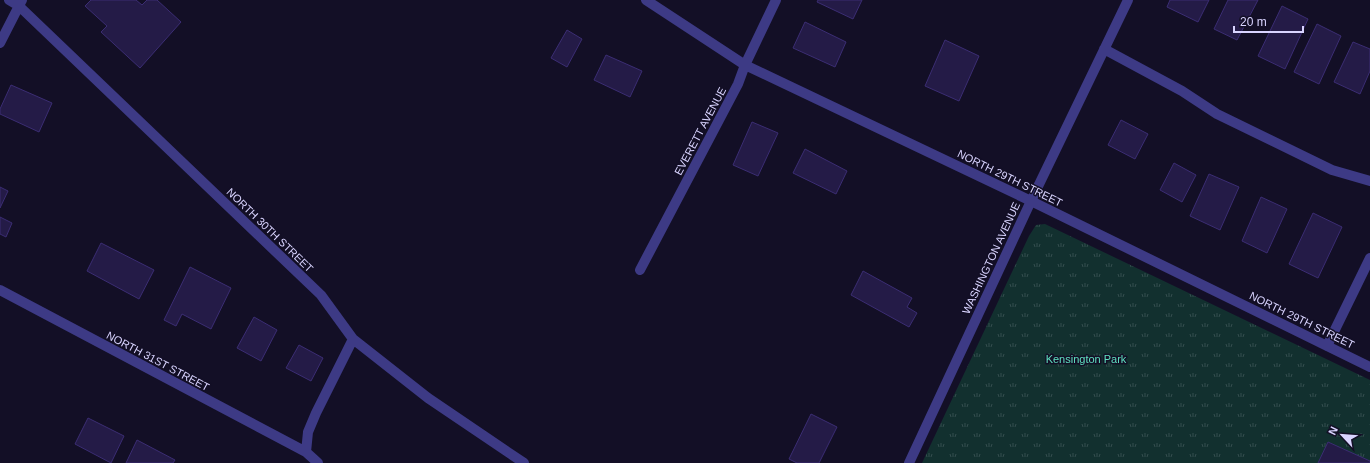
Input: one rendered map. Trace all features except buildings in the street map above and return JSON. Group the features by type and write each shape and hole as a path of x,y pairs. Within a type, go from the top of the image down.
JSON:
{"street":[{"name":"NORTH 30TH STREET","path":"9,0 20,3 321,295 353,339 428,398 524,463"},
{"name":"NORTH 29TH STREET","path":"646,0 745,65 1031,201 1370,367"},
{"name":"EVERETT AVENUE","path":"640,270 738,84 745,65 776,0"},
{"name":"WASHINGTON AVENUE","path":"909,463 1031,201 1128,0"},
{"path":"0,43 20,3"},
{"path":"1104,49 1182,91 1223,117 1332,170 1370,182"},
{"path":"1327,346 1370,258"},
{"name":"NORTH 31ST STREET","path":"0,290 306,452"},
{"path":"318,463 306,452 308,432 316,412 353,339"}],"green space":[{"name":"Kensington Park","path":"1045,224 1370,380 1370,463 922,463 1029,236 1036,225"}]}
